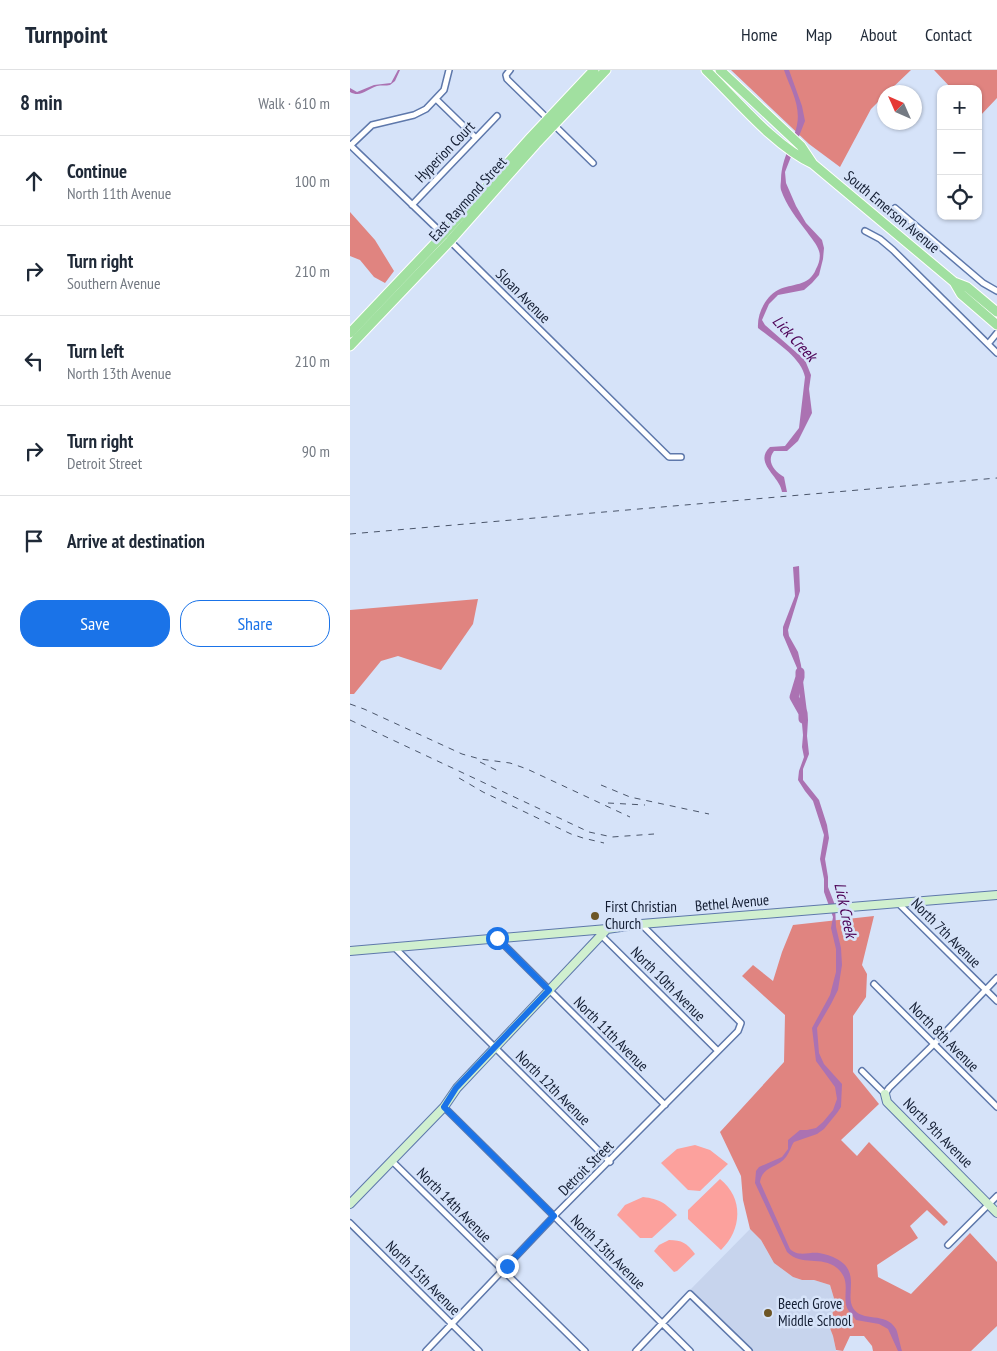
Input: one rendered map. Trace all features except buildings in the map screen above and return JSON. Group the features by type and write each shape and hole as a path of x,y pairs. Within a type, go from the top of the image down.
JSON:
{"main road":[{"name":"East Raymond Street","path":"350,346 551,122 594,70"},
{"name":"East Raymond Street","path":"551,122 606,70"},
{"name":"South Emerson Avenue","path":"706,70 782,144 797,157 813,164 954,282 962,294 997,324"},
{"name":"South Emerson Avenue","path":"720,70 801,146 813,164"},
{"name":"East Raymond Street","path":"350,333 447,238"},
{"name":"South Emerson Avenue","path":"954,282 967,287 997,312"}],"street":[{"path":"350,145 372,125 416,114 427,108 446,85 449,70"},
{"path":"510,70 506,76 507,79 593,163"},
{"path":"436,99 476,138"},
{"name":"Hyperion Court","path":"412,205 497,116"},
{"name":"Sloan Avenue","path":"350,145 669,457 681,457"},
{"name":"South Emerson Avenue","path":"895,208 983,283 997,291"},
{"path":"865,231 890,247 997,353"},
{"path":"988,344 997,333"},
{"name":"Bethel Avenue","path":"350,951 607,929 641,924 997,895"},
{"name":"North 7th Avenue","path":"899,904 997,1001"},
{"name":"Detroit Street","path":"426,1351 554,1216 610,1162 738,1031 741,1023 641,924"},
{"path":"350,1204 444,1107 456,1088 607,929"},
{"name":"North 10th Avenue","path":"601,935 718,1051"},
{"name":"North 11th Avenue","path":"497,938 665,1105"},
{"name":"North 12th Avenue","path":"394,947 610,1162"},
{"path":"885,1094 997,978"},
{"name":"North 8th Avenue","path":"874,984 997,1107"},
{"name":"North 9th Avenue","path":"862,1071 885,1094 887,1102 997,1213"},
{"name":"North 13th Avenue","path":"444,1107 690,1351"},
{"name":"North 14th Avenue","path":"392,1160 585,1351"},
{"path":"948,1245 997,1196"},
{"name":"North 15th Avenue","path":"350,1223 479,1351"},
{"path":"636,1351 690,1294 749,1351"}],"shaded area":[{"path":"398,70 400,70 395,81 390,85 377,86 361,94 350,92 350,88 357,92 374,85 391,83"},
{"path":"731,70 911,70 895,85 877,85 877,103 871,109 840,167 809,144"},
{"name":"Lick Creek","path":"784,70 789,70 802,106 805,121 785,172 786,183 796,206 806,223 822,240 824,248 819,275 804,290 778,295 769,304 762,320 765,325 805,360 811,375 809,389 812,413 798,441 787,451 774,451 771,458 774,469 784,477 787,492 782,492 764,459 770,447 785,446 799,428 805,377 803,370 793,356 758,328 758,323 763,306 769,297 778,290 800,284 809,279 817,267 820,255 817,246 789,206 781,189 783,164 798,118 798,110"},
{"path":"934,70 997,70 997,98 982,114 982,85 948,85"},
{"path":"350,212 375,240 394,271 385,283 374,277 360,260 350,256"},
{"name":"Lick Creek","path":"799,566 800,591 788,630 789,636 798,652 801,665 808,720 809,754 803,769 803,780 819,800 827,825 829,838 825,859 828,887 835,905 836,927 841,948 842,965 838,990 817,1028 819,1053 824,1064 842,1084 841,1107 824,1129 817,1134 794,1142 783,1161 767,1170 761,1177 760,1182 790,1249 800,1254 819,1253 835,1258 844,1264 849,1270 850,1296 853,1308 862,1315 880,1318 892,1324 897,1331 902,1351 898,1351 888,1329 879,1324 856,1320 847,1308 844,1278 837,1268 825,1262 799,1259 787,1252 755,1183 756,1171 759,1167 782,1157 788,1149 788,1140 800,1130 816,1128 823,1122 833,1110 837,1099 835,1087 816,1061 812,1028 830,995 836,972 836,949 831,928 833,917 824,892 824,879 820,859 824,835 813,801 798,780 804,757 797,668 783,635 783,627 795,596 793,567"},
{"path":"478,599 473,624 441,670 398,656 381,661 354,694 350,694 350,610"},
{"path":"874,916 862,965 867,974 866,997 853,1016 853,1072 879,1104 841,1140 857,1156 869,1142 948,1222 944,1226 927,1210 910,1226 918,1238 877,1265 878,1277 911,1294 970,1233 997,1262 997,1326 971,1351 873,1351 872,1346 864,1336 850,1336 843,1351 836,1350 828,1323 836,1305 830,1285 814,1280 802,1280 793,1277 774,1263 761,1240 750,1229 743,1200 741,1176 720,1132 784,1062 785,1015 742,976 753,965 773,981 793,925"},
{"path":"695,1145 710,1150 728,1164 700,1191 688,1190 661,1163 677,1149"},
{"path":"720,1179 733,1195 737,1214 733,1233 721,1250 688,1219 688,1210"},
{"path":"643,1197 662,1202 677,1215 652,1238 640,1238 617,1215 625,1205"},
{"path":"750,1229 761,1240 774,1263 793,1277 802,1280 814,1280 830,1285 836,1305 828,1323 836,1351 753,1351 689,1291"},
{"path":"669,1240 684,1243 695,1254 674,1272 654,1251 659,1245"}],"waterway":[{"name":"Lick Creek","path":"800,672 794,697 803,713 803,719"}],"railway":[{"path":"350,534 997,478"},
{"path":"350,704 462,754 480,759 510,763 527,769 630,817"},
{"path":"350,720 589,832 612,837 654,834"},
{"path":"480,762 498,771"},
{"path":"459,778 483,792 571,834 604,843"},
{"path":"601,785 630,797 709,814"},
{"path":"608,803 645,805"}],"place":[{"name":"First Christian Church","path":"595,916"},
{"name":"Beech Grove Middle School","path":"768,1313"}],"route":[{"path":"497,938 549,990 456,1088 444,1107 554,1216 507,1266"}]}
